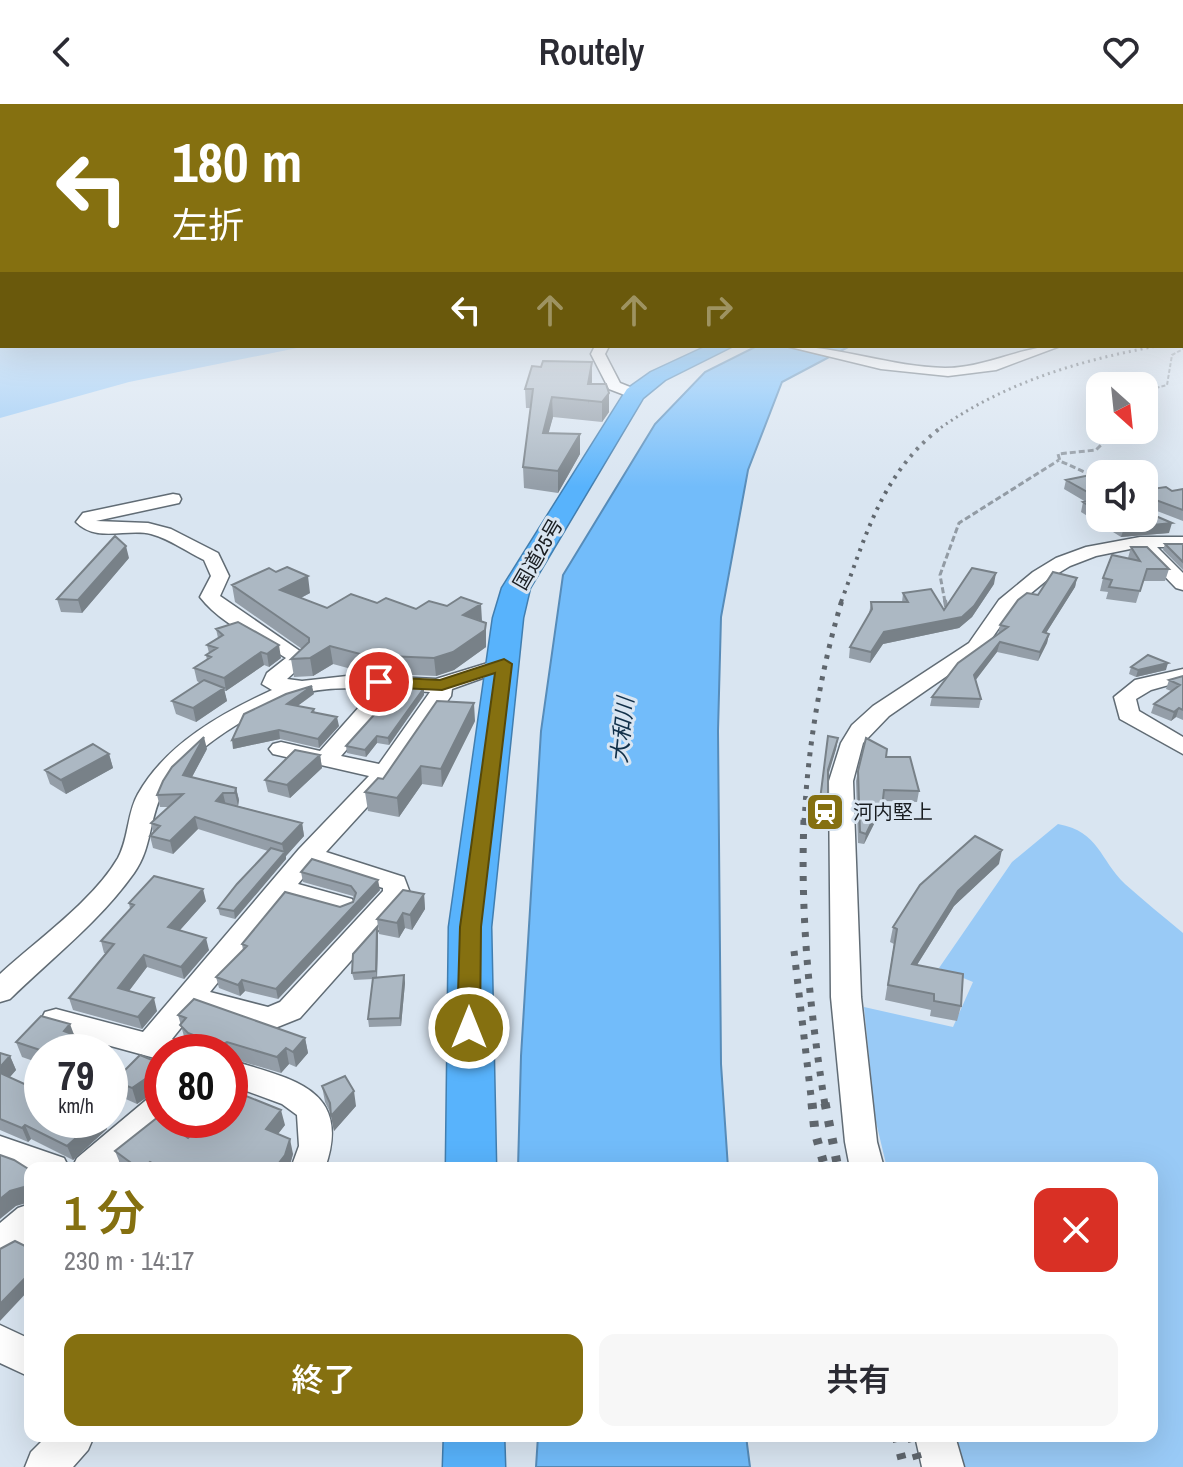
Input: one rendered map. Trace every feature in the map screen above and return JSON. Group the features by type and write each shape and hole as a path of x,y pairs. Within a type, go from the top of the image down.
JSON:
{"highway":[{"name":"国道25号","path":"471,1162 470,927 508,618 516,588 635,394 658,376 694,360"},
{"path":"474,1442 474,1467"}],"street":[{"path":"601,360 614,386 635,394"},
{"path":"859,360 900,368 951,372 984,369 1012,360"},
{"path":"173,499 89,517 85,522 104,530 147,528 173,536 187,547 212,557 220,576 210,597 300,658 275,678 273,684 308,688"},
{"path":"1140,542 1183,584"},
{"path":"866,1162 846,997 841,781 852,743 860,730 881,711 976,647 1006,604 1063,562 1092,551 1140,542 1183,542"},
{"path":"0,991 78,919 127,865 142,831 149,795 188,750 223,727 286,692 328,684 442,685 504,664"},
{"path":"1183,675 1143,685 1125,697 1128,714 1183,747"},
{"path":"325,760 393,683"},
{"path":"170,1034 190,997 308,855 385,773 440,696 442,685"},
{"path":"281,749 385,773"},
{"path":"190,997 270,1019 290,1010 397,893 395,883 308,855"},
{"path":"280,888 342,905"},
{"path":"56,1020 144,1042"},
{"path":"248,1079 293,1095 312,1109 316,1146 310,1162"},
{"path":"96,1162 144,1121"},
{"path":"0,1150 35,1162"},
{"path":"0,1244 24,1224"},
{"path":"0,1343 24,1356"},
{"path":"46,1467 69,1442"},
{"path":"937,1442 943,1467"}],"path":[{"path":"1158,387 1167,385 1171,360"},
{"path":"1059,460 1058,454 1096,450 1102,444"},
{"path":"1059,460 1086,473"},
{"path":"976,647 945,611 940,575 959,523 1059,460"}],"shaded area":[{"path":"0,360 240,360 129,382 0,418"},
{"path":"1058,824 1072,828 1091,840 1116,875 1183,933 1183,1467 962,1467 955,1442 1158,1442 1158,1162 886,1162 875,1118 864,1007 953,1027 973,982 939,968 1012,862"}],"water":[{"name":"大和川","path":"730,360 824,360 782,382 748,470 721,617 718,731 721,1064 728,1162 518,1162 521,1056 541,731 563,575 655,424 705,372"},
{"path":"538,1442 747,1442 750,1467 536,1467"}],"building":[{"path":"543,361 592,362 588,384 606,384 609,393 602,402 552,397 543,433 580,434 558,471 523,467 533,389 525,389 532,366 541,367"},
{"path":"1086,476 1086,491 1066,480"},
{"path":"1158,488 1183,489 1183,510 1158,501"},
{"path":"1158,517 1172,523 1158,524"},
{"path":"115,536 126,546 78,600 57,599"},
{"path":"1165,544 1183,544 1183,562"},
{"path":"1131,547 1147,547 1169,569 1147,569 1140,591 1109,587 1112,580 1103,578 1112,555 1140,561"},
{"path":"287,567 308,576 280,590 327,608 351,594 377,603 386,598 416,609 429,601 447,606 461,597 481,604 463,615 486,623 485,630 453,652 434,658 364,655 330,646 310,658 291,659 309,642 309,638 232,585 269,568 276,572"},
{"path":"972,568 996,573 974,606 962,617 884,632 871,652 850,647 872,609 871,602 908,602 903,593 931,589 944,610"},
{"path":"1053,572 1077,578 1043,632 1049,634 1040,652 1000,642 974,675 981,699 932,697 958,663 1008,627 1000,625 1018,600 1027,593 1038,595"},
{"path":"238,622 279,645 267,654 261,652 224,678 194,668 211,657 206,655 217,648 207,645 223,635 216,629"},
{"path":"1148,655 1168,663 1138,670 1131,667"},
{"path":"1183,676 1183,710 1179,708 1174,712 1154,704 1180,685 1169,680"},
{"path":"204,680 224,688 193,708 172,701"},
{"path":"312,686 287,704 337,717 318,739 279,730 232,740 244,714 286,694"},
{"path":"400,686 424,688 388,738 377,736 365,750 346,746"},
{"path":"437,701 474,703 441,769 421,766 397,798 365,792 378,778 383,779"},
{"path":"828,736 838,738 828,770 828,818 818,816"},
{"path":"204,737 183,775 236,788 235,793 223,793 216,801 302,823 282,844 195,817 170,841 150,836 160,826 151,823 183,794 157,795 163,781 172,767"},
{"path":"866,738 887,749 886,757 910,757 919,791 884,790 883,799 866,834 860,832 858,771"},
{"path":"93,744 109,754 61,780 45,770"},
{"path":"295,750 320,755 287,785 265,780"},
{"path":"975,836 1002,850 958,891 912,964 963,974 961,1006 934,1001 934,994 888,985 897,929 893,927 920,885"},
{"path":"271,848 285,852 234,911 218,908 237,884"},
{"path":"312,859 378,880 276,989 242,980 238,985 216,977 247,946 242,944 285,892 340,907 353,902 356,893 351,886 301,872"},
{"path":"154,876 203,889 168,927 206,938 181,967 144,955 118,988 154,998 138,1017 69,998 114,944 101,941 134,905 129,903"},
{"path":"403,890 424,894 410,915 403,913 397,923 377,919"},
{"path":"377,927 376,971 352,973 353,954"},
{"path":"404,975 400,1018 368,1019 373,978"},
{"path":"194,999 305,1038 293,1052 286,1048 277,1057 248,1048 248,1034 188,1033 180,1025 186,1018 178,1015"},
{"path":"41,1016 70,1024 64,1031 72,1034 24,1034 24,1045 16,1042"},
{"path":"0,1053 10,1056 0,1067"},
{"path":"140,1055 144,1057 144,1080 132,1088 128,1086 128,1067"},
{"path":"0,1073 24,1084 24,1126 22,1128 0,1119"},
{"path":"345,1076 354,1091 331,1116 330,1103 322,1086"},
{"path":"248,1097 281,1110 266,1129 290,1139 280,1162 130,1162 115,1151 144,1128 144,1138 248,1138"},
{"path":"51,1138 76,1138 67,1146"},
{"path":"0,1155 24,1166 24,1187 10,1191 0,1199"},
{"path":"15,1241 24,1246 24,1279 0,1304 0,1249"}],"railway":[{"path":"936,431 961,414 1014,387 1096,360"},
{"path":"841,602 868,530 889,487 919,447 939,429"},
{"path":"804,822 816,710 842,600"},
{"path":"804,820 803,892 807,963 825,1105"},
{"path":"794,951 812,1105"},
{"path":"812,1103 815,1132 823,1162"},
{"path":"825,1103 837,1162"},
{"path":"898,1442 904,1467"},
{"path":"913,1442 920,1467"}],"place":[{"name":"河内堅上","path":"825,812"}],"route":[{"path":"379,682 442,685 504,664 470,927 469,1028"}]}
